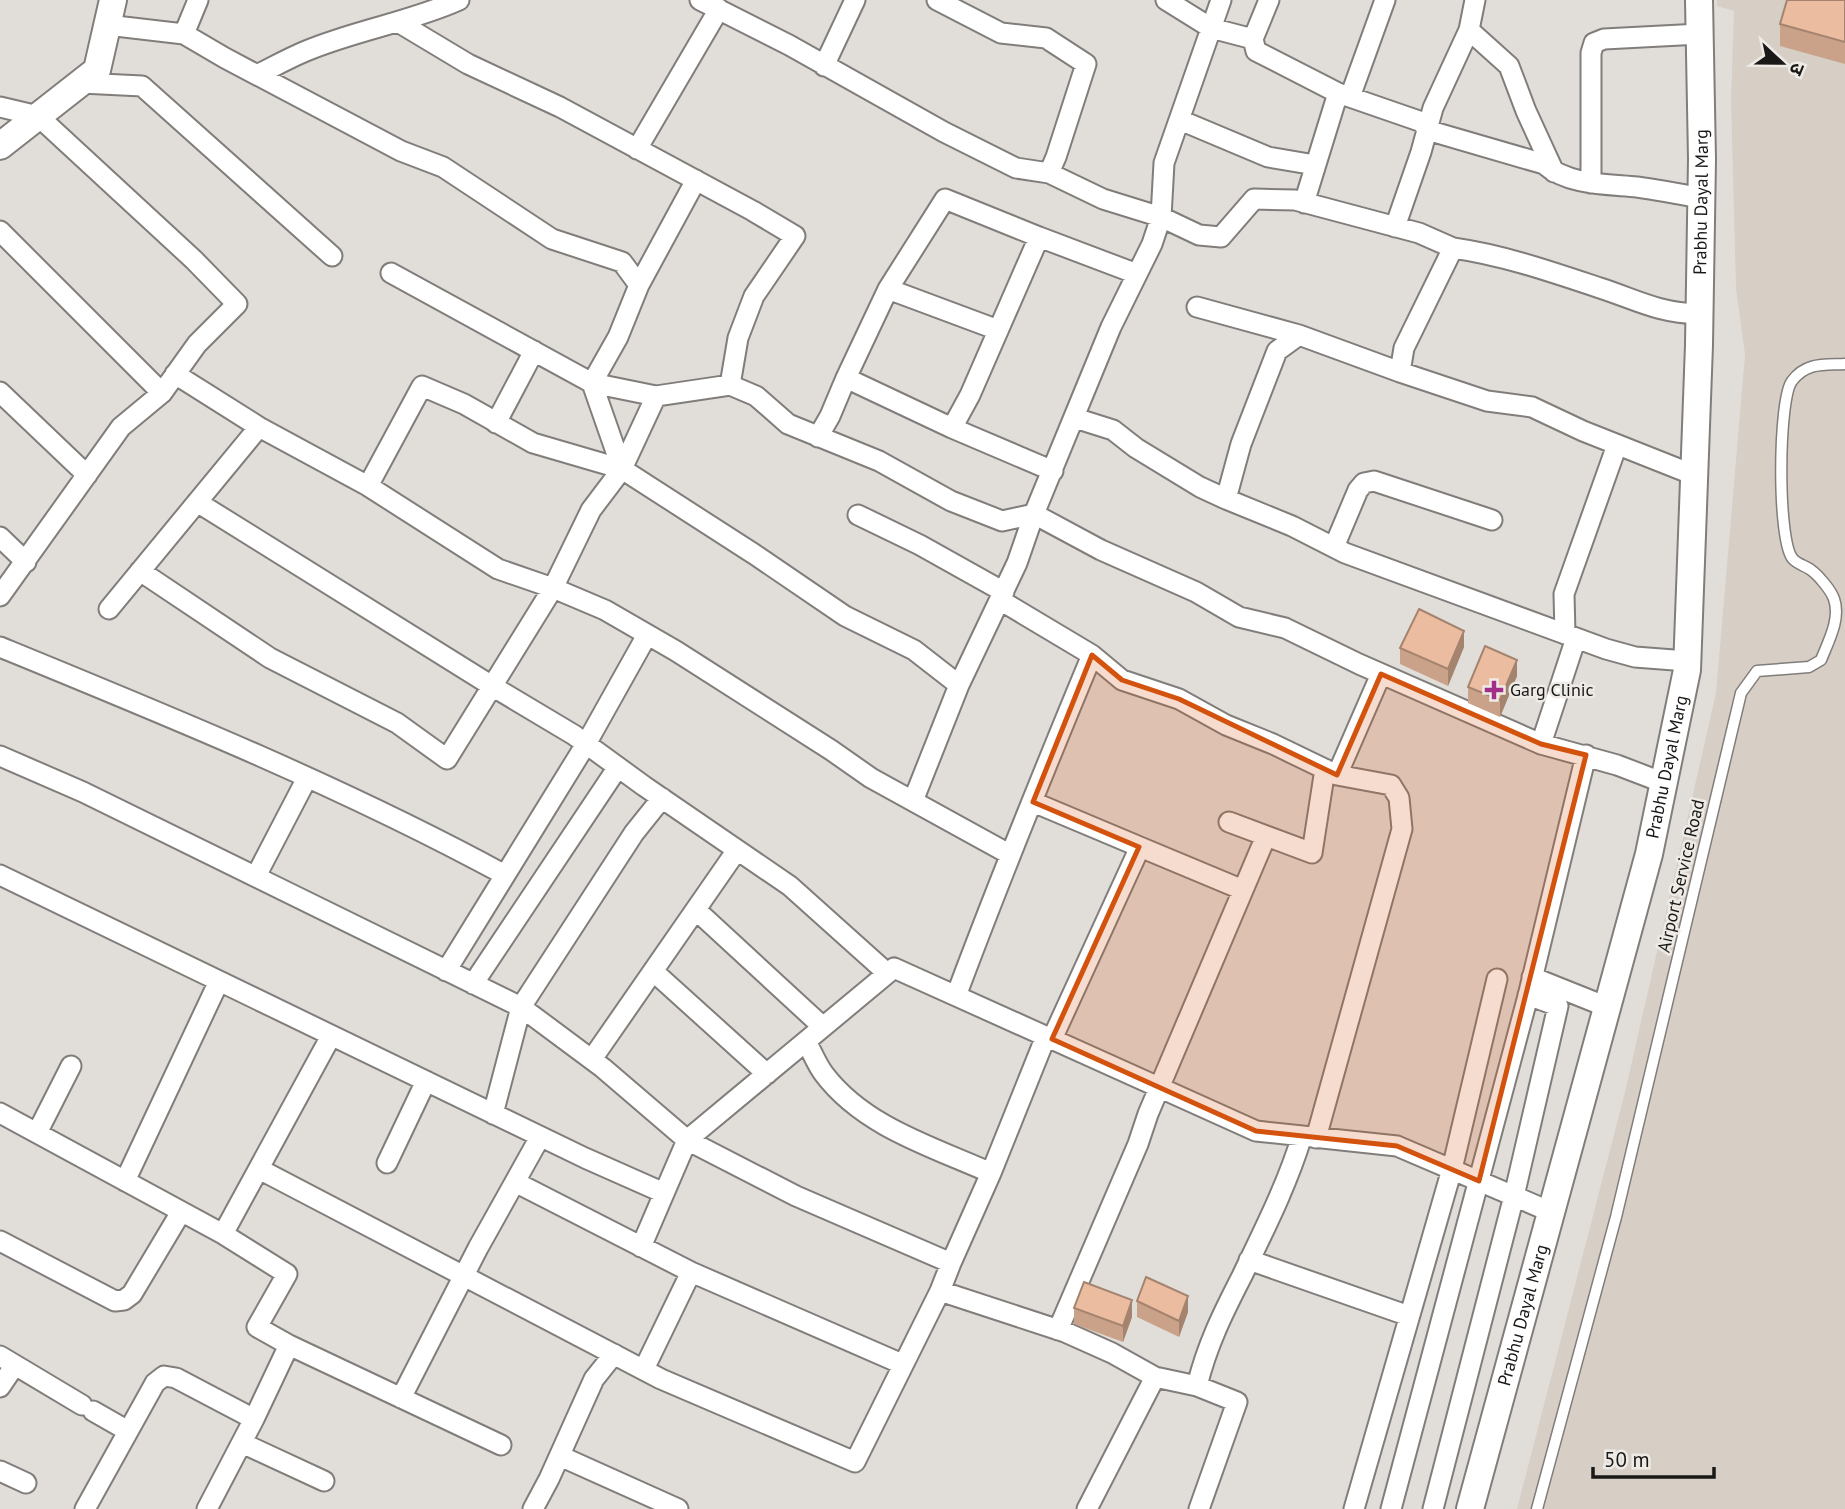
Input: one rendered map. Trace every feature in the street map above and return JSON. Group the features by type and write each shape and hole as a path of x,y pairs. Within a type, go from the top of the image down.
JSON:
{"street":[{"path":"184,34 198,0"},
{"path":"257,75 305,51 426,14 459,0"},
{"path":"700,0 1016,168 1049,173 1103,199 1161,217 1199,235 1221,237 1254,199 1295,200 1419,233 1452,248 1485,253 1603,289 1654,309 1677,314 1699,314"},
{"path":"824,66 855,0"},
{"path":"937,0 1001,33 1046,38 1086,64 1049,173"},
{"path":"1166,0 1212,28 1252,39"},
{"path":"913,800 959,685 1017,563 1034,514 1111,327 1161,217 1164,163 1221,0"},
{"path":"1269,0 1252,39 1256,51 1344,95 1422,122 1427,130 1544,164 1554,173 1591,183 1701,198"},
{"path":"1304,203 1315,165 1385,0"},
{"path":"1395,227 1433,108 1469,30 1475,0"},
{"name":"Prabhu Dayal Marg","path":"1469,1509 1649,854 1687,661 1699,314 1699,0"},
{"path":"637,149 719,9"},
{"path":"0,146 97,71 110,12 184,34 401,151 443,167 552,239 622,262 639,285"},
{"path":"398,22 468,64 560,107 795,236 754,296 738,338 730,385"},
{"path":"1469,30 1509,66 1525,111 1554,173"},
{"path":"1591,183 1591,53 1594,43 1604,39 1700,34"},
{"path":"80,83 142,86 332,256"},
{"path":"0,107 38,116 194,260 237,304 197,344 162,393 121,427 0,596"},
{"path":"1180,120 1268,157 1315,165"},
{"path":"622,469 592,383 618,337 639,285 696,180"},
{"path":"818,437 888,289 945,199 1137,274"},
{"path":"0,231 162,393"},
{"path":"952,428 970,395 1039,237"},
{"path":"1400,372 1404,348 1452,248"},
{"path":"391,274 592,383 656,396 730,385 756,396 788,424 879,461 951,501 1002,521 1034,514 1101,550 1196,592 1239,617 1285,628 1381,674 1541,744 1586,755 1664,783"},
{"path":"888,289 998,330"},
{"path":"1197,307 1299,335 1488,401 1532,407 1694,475"},
{"path":"1226,499 1241,444 1277,351 1299,335"},
{"path":"496,423 534,351"},
{"path":"175,374 259,427 368,486 498,569 605,610 831,750 871,778 1009,855"},
{"path":"846,378 952,428 1053,471"},
{"path":"368,486 422,386 464,404 533,443 622,469 845,616 914,650 959,685"},
{"path":"0,392 87,475"},
{"path":"140,571 270,658 397,723 447,759 553,588 591,510 622,469 656,396"},
{"path":"1075,418 1113,430 1200,487 1334,547 1571,636 1635,657 1687,661"},
{"path":"109,609 259,427"},
{"path":"1541,744 1571,636 1564,594 1617,444"},
{"path":"1334,547 1357,490 1364,483 1374,481 1492,520"},
{"path":"197,502 586,744 790,886 887,973"},
{"path":"858,515 920,545 1002,596 1092,655 1122,680 1179,699 1226,725 1331,772 1391,785 1399,798 1402,829 1309,1137 1217,1324 1196,1386"},
{"path":"0,537 26,562"},
{"path":"446,971 586,744 647,635"},
{"path":"0,647 198,729 427,832 505,874"},
{"path":"956,996 1009,855 1092,655"},
{"path":"1229,822 1312,853 1331,772 1381,674"},
{"path":"1391,1509 1530,986 1586,755"},
{"path":"0,756 83,792 521,1007 592,1059 687,1140 796,1196 951,1263"},
{"path":"473,984 618,767"},
{"path":"256,876 307,778"},
{"path":"493,1114 521,1007 634,833 662,798"},
{"path":"1033,802 1243,890"},
{"path":"1058,1330 1266,836"},
{"path":"259,1169 661,1379 855,1462 940,1291 1049,1038 1140,847"},
{"path":"592,1059 737,850"},
{"path":"0,875 540,1137 664,1193"},
{"path":"696,910 823,1027"},
{"path":"641,1247 687,1140 894,968 1256,1131 1397,1146 1551,1212"},
{"path":"653,971 767,1074"},
{"path":"1354,1509 1452,1169 1497,979"},
{"path":"125,1181 219,981"},
{"path":"1530,986 1607,1007"},
{"path":"1433,1509 1514,1196 1558,1006 1530,986"},
{"path":"223,1234 331,1035"},
{"path":"806,1041 824,1074 853,1104 928,1147 991,1173"},
{"path":"37,1133 71,1066"},
{"path":"387,1163 426,1081"},
{"path":"0,1113 223,1234 286,1274 257,1327 289,1345 501,1445"},
{"path":"401,1398 540,1137"},
{"path":"515,1182 691,1272 902,1364"},
{"path":"0,1241 115,1301 124,1300 132,1294 181,1212"},
{"path":"1249,1260 1409,1316"},
{"path":"644,1369 691,1272"},
{"path":"940,1291 1058,1330 1112,1353 1155,1377 1196,1386 1237,1402 1199,1509"},
{"path":"207,1509 289,1345"},
{"path":"533,1509 594,1379 614,1354"},
{"path":"0,1387 7,1360 128,1431"},
{"path":"85,1509 155,1383 164,1376 176,1378 254,1419"},
{"path":"1087,1509 1155,1377"},
{"path":"242,1443 324,1481"},
{"path":"560,1456 678,1509"},
{"path":"0,1471 26,1483"}],"lane":[{"name":"Airport Service Road","path":"1537,1509 1616,1217 1741,693 1757,671 1810,667 1821,660 1835,622 1834,598 1813,571 1793,559 1785,543 1782,505 1783,407 1791,382 1810,365 1845,364"}],"highlighted area":[{"path":"1092,655 1122,680 1179,699 1337,775 1381,674 1541,744 1586,755 1479,1181 1397,1146 1256,1131 1052,1039 1139,847 1033,802"}],"shaded area":[{"path":"1717,0 1845,0 1845,1509 1517,1509 1625,1092 1716,693 1745,355 1736,289 1731,101 1734,11 1717,6"}],"building":[{"path":"1787,0 1845,0 1845,42 1780,24"},
{"path":"1419,609 1464,631 1448,669 1400,648"},
{"path":"1485,646 1517,660 1500,700 1468,687"},
{"path":"1146,1277 1188,1296 1179,1321 1137,1301"},
{"path":"1084,1282 1132,1300 1123,1326 1074,1308"}],"place":[{"name":"Garg Clinic","path":"1494,690"}]}
